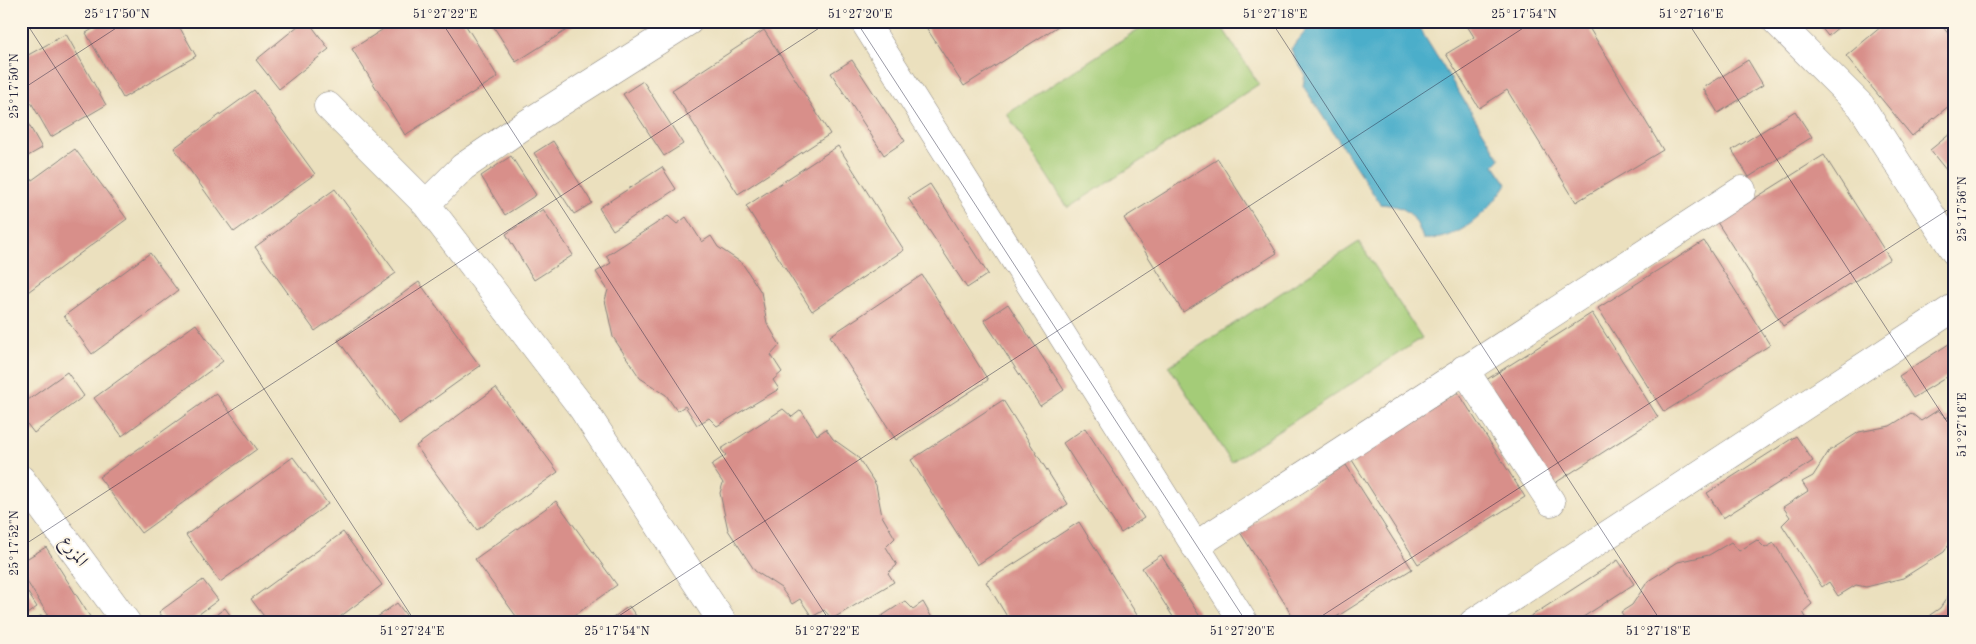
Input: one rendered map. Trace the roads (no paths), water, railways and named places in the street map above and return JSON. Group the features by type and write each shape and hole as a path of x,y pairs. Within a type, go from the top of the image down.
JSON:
{"street":[{"path":"426,204 463,167 523,126 689,21"},
{"path":"864,21 1244,623"},
{"path":"1776,21 1861,106 1955,252"},
{"path":"328,106 426,204 583,409 723,623"},
{"path":"1195,546 1464,369 1742,190"},
{"path":"1473,623 1955,307"},
{"path":"1464,369 1551,502"},
{"name":"المزرع","path":"21,479 127,623"}],"water":[{"path":"1314,21 1415,21 1500,159 1494,165 1507,184 1482,214 1449,236 1423,239 1413,217 1403,209 1380,204 1303,86 1305,74 1291,49"}]}
